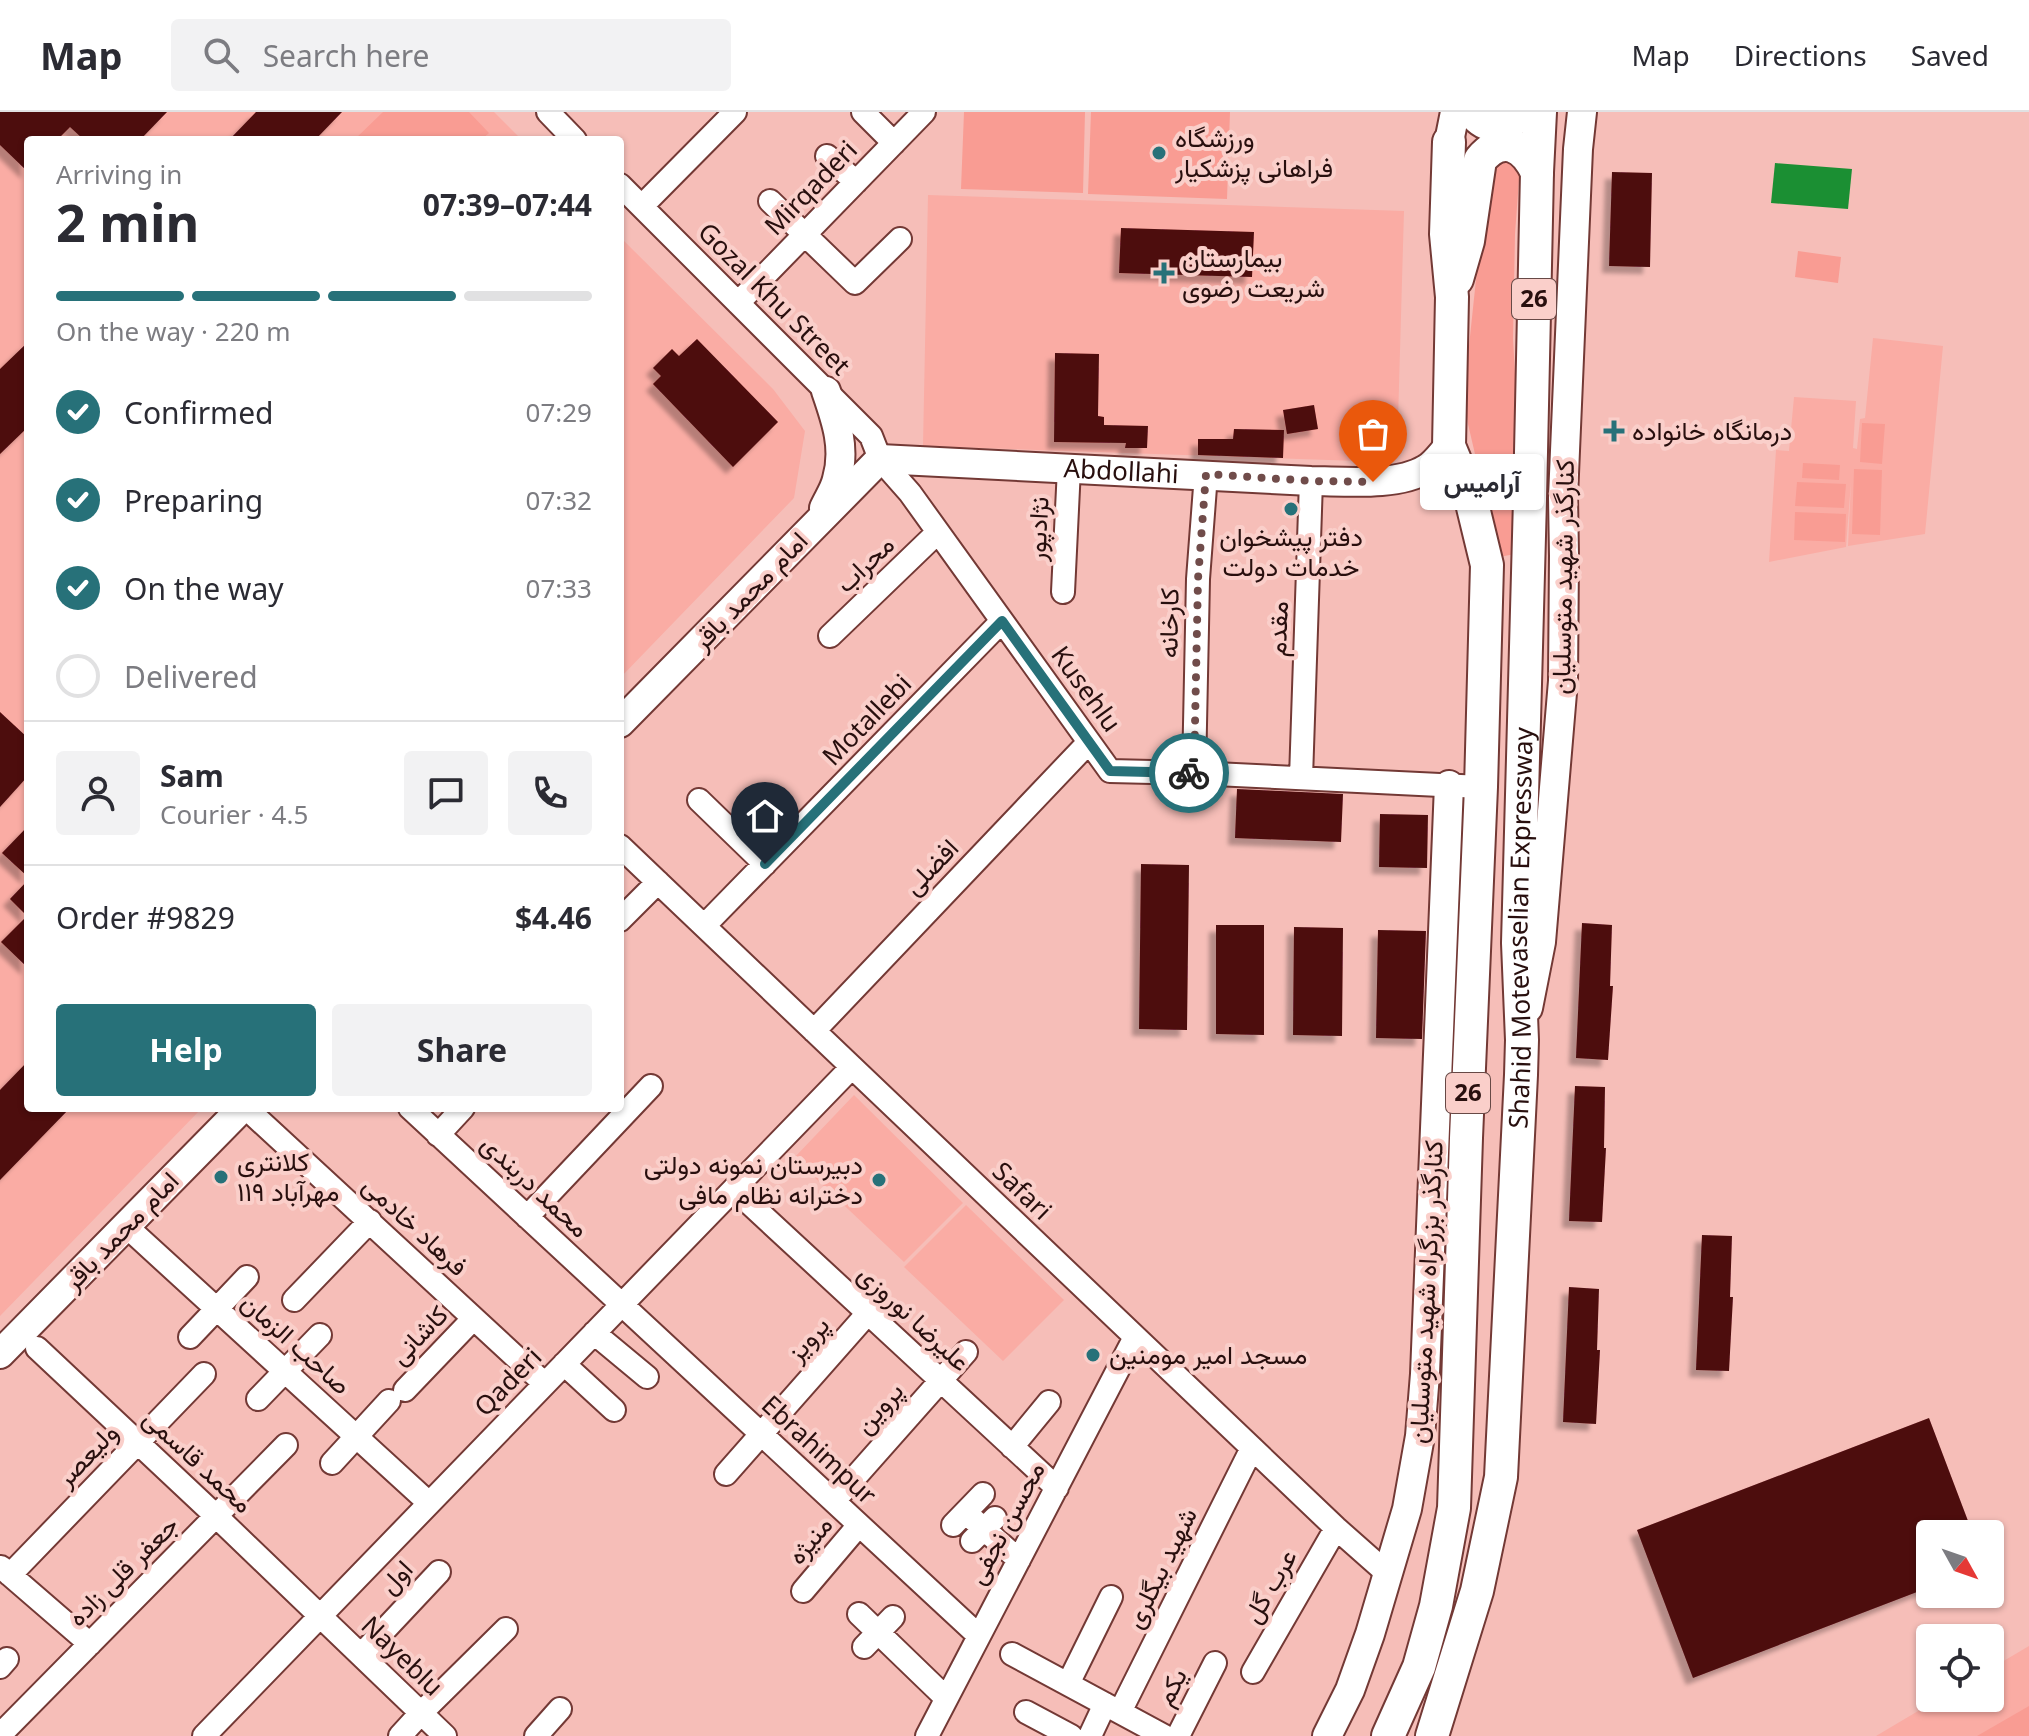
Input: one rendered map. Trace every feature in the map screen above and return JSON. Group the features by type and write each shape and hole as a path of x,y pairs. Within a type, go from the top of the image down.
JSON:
{"highway":[{"path":"1473,112 1478,119 1495,126 1514,121 1525,112"},
{"name":"Shahid Motevaselian Expressway","path":"1432,1736 1477,1591 1501,1477 1522,1040 1518,943 1540,112"},
{"name":"Shahid Motevaselian Expressway","path":"1388,1736 1419,1667 1436,1606 1454,1508 1487,565 1471,499 1449,446 1452,297 1446,234 1449,122"},
{"path":"1452,297 1468,241 1480,160 1499,145 1511,145 1530,159 1537,172"}],"main road":[{"name":"کنارگذر شهید متوسلیان","path":"1522,1040 1541,942 1563,681 1563,497 1577,164 1582,112"},
{"path":"817,522 837,480 841,453 839,431 826,391"},
{"name":"Abdollahi","path":"880,459 1373,482 1427,469 1449,446"},
{"name":"امام محمد باقر","path":"624,719 880,459"},
{"name":"کنارگذر بزرگراه شهید متوسلیان","path":"1327,1736 1350,1690 1370,1634 1407,1509 1420,1436 1449,785"},
{"name":"امام محمد باقر","path":"0,1354 240,1112"}],"street":[{"path":"548,112 571,136"},
{"path":"642,206 735,112"},
{"path":"863,112 894,143"},
{"name":"Mirqaderi","path":"738,303 924,112"},
{"path":"827,156 856,182"},
{"name":"Gozal Khu Street","path":"624,189 871,436 880,459"},
{"path":"770,201 855,283 900,239"},
{"name":"Kusehlu","path":"880,459 910,493 1110,771 1481,787"},
{"name":"نژادپور","path":"1063,592 1069,468"},
{"name":"کارخانه","path":"1194,773 1198,579 1206,474"},
{"name":"مقدم","path":"1301,778 1311,481"},
{"name":"محراب","path":"830,636 938,532"},
{"name":"Motallebi","path":"704,926 1002,621"},
{"name":"افضلی","path":"814,1031 1089,742"},
{"path":"699,800 765,864"},
{"name":"Safari","path":"624,850 1388,1574"},
{"path":"624,916 658,882"},
{"name":"Qaderi","path":"204,1736 852,1067"},
{"path":"527,1217 651,1086"},
{"name":"فرهاد خادمی","path":"248,1112 545,1384"},
{"name":"محمد دربندی","path":"414,1112 622,1305"},
{"path":"438,1135 459,1112"},
{"name":"علیرضا نوروزی","path":"734,1189 1057,1488"},
{"path":"294,1300 370,1221"},
{"name":"صاحب الزمان","path":"126,1226 429,1503"},
{"path":"190,1337 247,1277"},
{"name":"Ebrahimpur","path":"622,1305 979,1636"},
{"name":"پرویز","path":"726,1474 868,1313"},
{"name":"کاشانی","path":"357,1437 473,1319"},
{"path":"594,1333 647,1377"},
{"path":"258,1399 320,1335"},
{"name":"محسن نجفی","path":"927,1736 1135,1337"},
{"name":"محمد قاسمی","path":"37,1348 320,1616"},
{"name":"پروین","path":"834,1501 966,1352"},
{"path":"564,1364 614,1410"},
{"name":"ولیعصر","path":"5,1571 138,1443 204,1374"},
{"path":"1012,1447 1049,1402"},
{"path":"332,1463 357,1437"},
{"name":"جعفر قلی زاده","path":"0,1735 286,1445"},
{"name":"شهید بیگلری","path":"1090,1736 1113,1708 1252,1448"},
{"path":"983,1494 960,1519 984,1530 1019,1560"},
{"name":"منیژه","path":"803,1591 859,1525"},
{"name":"عرب گل","path":"1253,1672 1336,1528"},
{"path":"5,1571 90,1644"},
{"name":"اول","path":"361,1655 439,1572"},
{"path":"1068,1684 1111,1597"},
{"path":"859,1614 946,1698"},
{"name":"Nayeblu","path":"320,1616 445,1736"},
{"path":"400,1736 506,1629"},
{"path":"1012,1654 1164,1736"},
{"name":"یکم","path":"1178,1736 1215,1663"},
{"path":"536,1736 560,1709"},
{"path":"1026,1712 1071,1736"}],"shaded area":[{"path":"0,112 494,112 518,136 24,136 24,1112 198,1112 0,1316"},
{"path":"383,112 469,112 489,133 486,136 358,136"},
{"path":"964,112 1085,112 1083,193 961,189"},
{"name":"ورزشگاه فراهانی پزشکیار","path":"1091,112 1230,112 1227,199 1088,194"},
{"path":"1495,156 1520,166 1513,339 1518,426 1515,554 1499,557 1465,399 1481,232"},
{"path":"1775,163 1852,169 1848,209 1771,203"},
{"name":"بیمارستان شریعت رضوی","path":"928,195 1404,211 1398,421 1359,461 923,446"},
{"path":"624,241 773,389 805,431 794,498 624,674"},
{"path":"1798,251 1841,257 1838,283 1795,277"},
{"path":"1873,338 1943,346 1925,534 1848,546 1851,482 1846,547 1769,562 1776,450 1789,451 1794,397 1856,401 1853,448 1857,449 1860,419 1865,418"},
{"path":"1862,423 1885,424 1882,464 1860,462"},
{"path":"1803,463 1840,465 1839,480 1802,478"},
{"path":"1854,469 1882,470 1880,535 1852,534"},
{"path":"1797,482 1846,484 1844,508 1795,506"},
{"path":"1795,512 1846,514 1845,542 1794,540"},
{"name":"دبیرستان نمونه دولتی دخترانه نظام مافی","path":"854,1095 963,1203 904,1262 794,1158"},
{"path":"966,1205 1064,1300 1003,1361 904,1267"},
{"path":"2029,1646 2029,1736 1876,1736 1916,1712 2004,1712 2004,1661"},
{"path":"2029,1706 2029,1736 1977,1736"}],"building":[{"path":"0,112 167,112 144,136 80,136 70,127 61,136 24,136 24,168 0,145"},
{"path":"256,112 342,112 319,136 233,136"},
{"path":"1612,172 1652,173 1650,267 1609,266"},
{"path":"1121,228 1254,232 1252,277 1119,273"},
{"path":"697,339 778,422 733,467 653,384 661,376 653,368 672,349 679,356"},
{"path":"24,346 24,431 0,454 0,369"},
{"path":"1055,353 1099,354 1098,416 1104,417 1104,425 1148,426 1147,448 1125,448 1126,443 1054,442"},
{"path":"1314,405 1318,429 1287,434 1283,410"},
{"path":"1234,429 1284,430 1283,458 1198,455 1198,439 1233,439"},
{"path":"0,712 24,734 24,780 0,807"},
{"path":"1237,789 1343,794 1341,842 1235,838"},
{"path":"1380,814 1428,815 1427,868 1379,867"},
{"path":"24,830 24,873 2,853"},
{"path":"1141,864 1189,865 1187,1030 1139,1029"},
{"path":"24,884 24,913 10,899"},
{"path":"24,919 24,964 1,942"},
{"path":"1582,923 1612,925 1610,986 1613,986 1608,1060 1576,1058"},
{"path":"1216,925 1264,925 1264,1035 1216,1034"},
{"path":"1294,927 1343,928 1342,1036 1293,1035"},
{"path":"1378,930 1426,931 1422,1039 1376,1038"},
{"path":"24,1065 24,1112 66,1112 0,1180 0,1090"},
{"path":"1575,1086 1605,1087 1602,1222 1569,1221"},
{"path":"1702,1235 1732,1236 1729,1371 1696,1370"},
{"path":"1569,1287 1599,1289 1596,1424 1563,1422"},
{"path":"1929,1418 1968,1520 1916,1520 1916,1592 1693,1678 1637,1530"}],"way so far":[{"path":"1189,773 1194,773 1198,579 1206,474 1373,482"}],"place":[{"name":"ورزشگاه فراهانی پزشکیار","path":"1159,153"},
{"name":"بیمارستان شریعت رضوی","path":"1164,273"},
{"name":"درمانگاه خانواده","path":"1614,431"},
{"name":"آرامیس","path":"1373,482"},
{"name":"دفتر پیشخوان خدمات دولت","path":"1291,509"},
{"name":"کلانتری ۱۱۹ مهرآباد","path":"221,1177"},
{"name":"دبیرستان نمونه دولتی دخترانه نظام مافی","path":"879,1180"},
{"name":"مسجد امیر مومنین","path":"1093,1355"}],"route":[{"path":"765,864 1002,621 1110,771 1189,773"}]}
